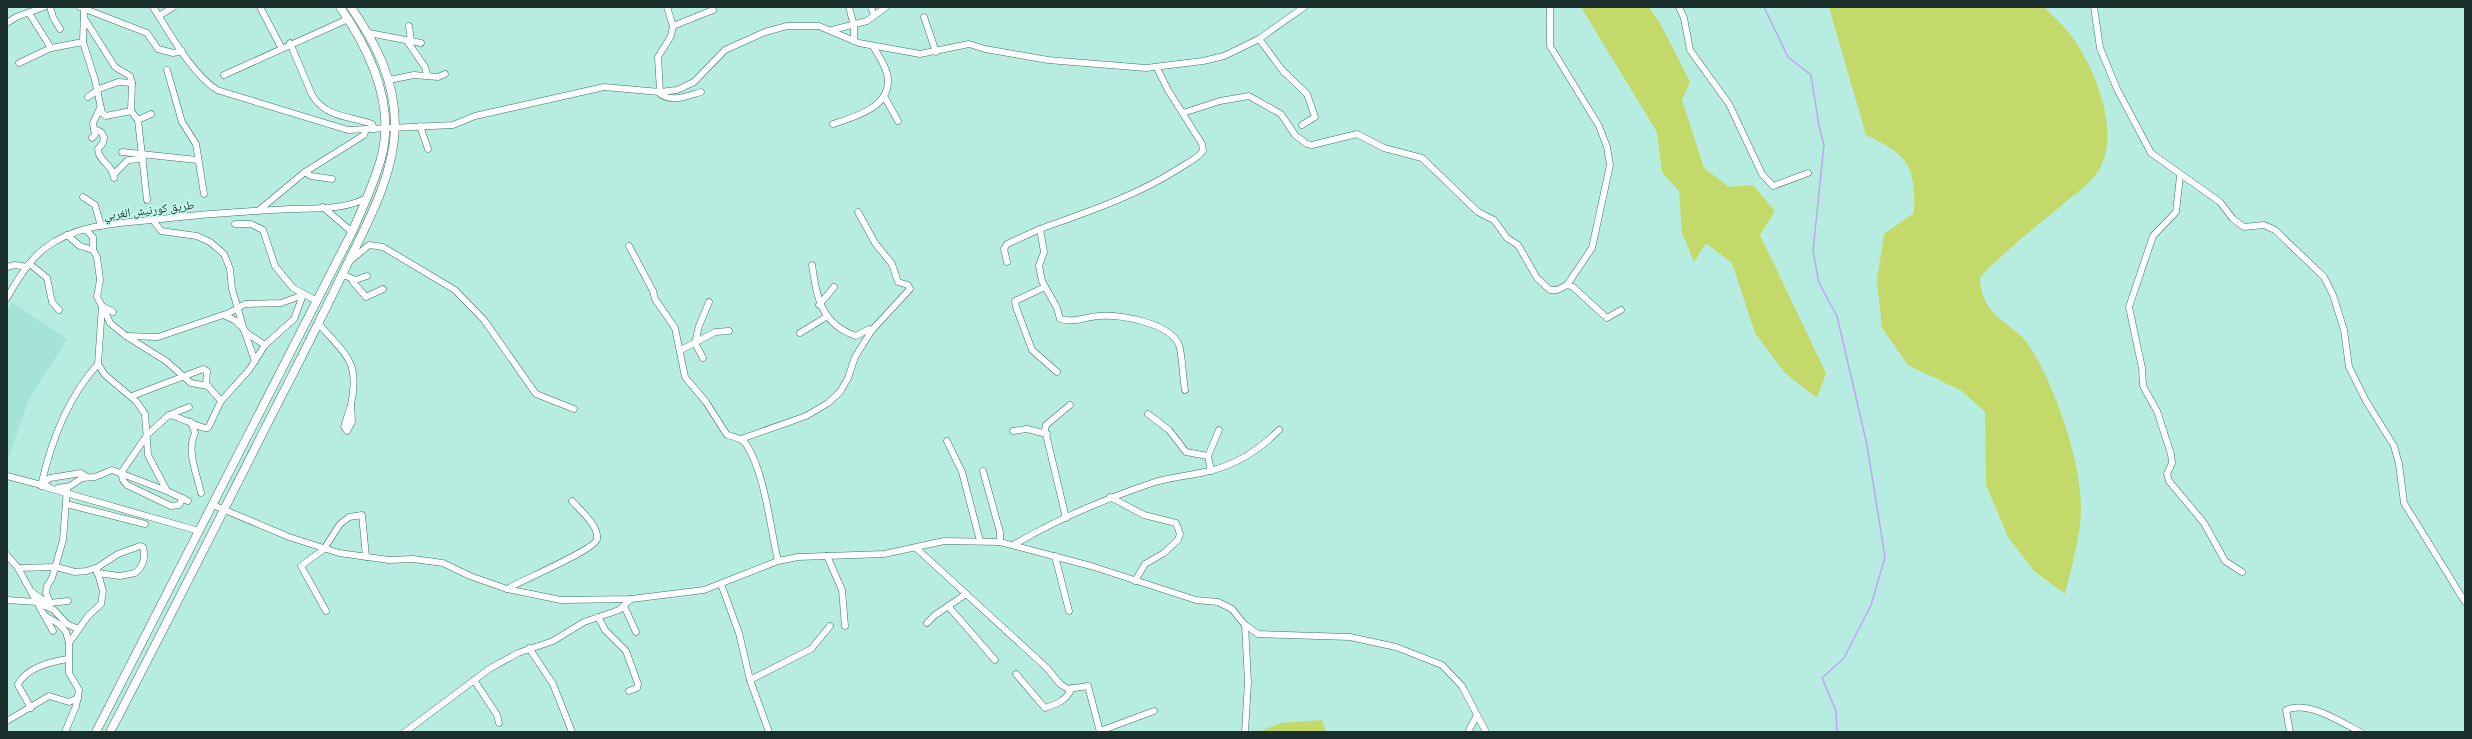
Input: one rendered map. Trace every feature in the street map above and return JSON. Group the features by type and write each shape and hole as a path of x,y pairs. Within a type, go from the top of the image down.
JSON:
{"main road":[{"path":"96,732 352,232 368,197 382,154 384,103 379,83 365,47 340,7"},
{"path":"110,732 319,324 368,222 390,167 395,127 387,71 369,33 352,7"}],"street":[{"path":"7,24 44,7"},
{"path":"50,7 53,17 60,28"},
{"path":"153,7 182,51 208,83 217,90 348,130 453,125 475,116 604,87 659,92 677,90 694,82 725,50 764,32 787,26 807,25 832,30 854,41 873,46 920,54 936,52 969,44 986,49 1048,60 1157,68 1224,56 1259,39 1304,7"},
{"path":"159,16 172,7"},
{"path":"260,7 281,47"},
{"path":"659,92 658,57 671,36 673,26 667,7"},
{"path":"849,7 854,26 854,41"},
{"path":"871,7 874,15"},
{"path":"832,30 854,26 867,21 886,7"},
{"path":"1183,113 1220,101 1249,96 1281,114 1295,135 1307,144 1312,145 1357,134 1384,148 1415,154 1422,158 1478,212 1494,220 1508,238 1518,245 1537,278 1550,290 1558,290 1567,285 1592,248 1610,165 1607,147 1599,126 1550,46 1550,7"},
{"path":"1679,7 1684,18 1690,50 1729,104 1762,174 1773,186 1808,173"},
{"path":"2094,7 2100,48 2138,133 2151,153 2180,176 2220,202 2233,219 2244,227 2264,224 2275,230 2324,278 2333,295 2344,330 2349,367 2366,401 2394,446 2399,464 2404,503 2465,602"},
{"path":"82,9 147,33 158,49 173,53 182,51"},
{"path":"82,9 84,18 83,42 97,90 100,108 106,116 131,111"},
{"path":"673,26 713,10"},
{"path":"29,13 51,48"},
{"path":"924,17 936,52"},
{"path":"84,18 119,71 120,82"},
{"path":"224,74 281,47 348,19"},
{"path":"409,26 409,41 425,67 427,75"},
{"path":"369,33 391,35 421,43"},
{"path":"1259,39 1283,71 1307,94 1315,117 1302,125"},
{"path":"19,63 51,48 83,42"},
{"path":"290,44 312,96 317,103 332,114 372,124 374,129"},
{"path":"833,124 877,105 884,96 888,79 873,46"},
{"path":"1007,262 1004,249 1007,244 1040,229 1110,204 1170,175 1199,157 1203,151 1202,144 1157,68"},
{"path":"167,70 182,122 196,144 197,160 204,194"},
{"path":"119,71 130,76 132,83 131,111 138,120 147,200"},
{"path":"389,80 414,75 438,77 445,74"},
{"path":"88,97 97,90 120,82 132,83"},
{"path":"659,92 667,98 678,99 702,92"},
{"path":"884,96 898,122"},
{"path":"92,138 95,135 93,122 100,108"},
{"path":"138,120 151,114"},
{"path":"420,126 428,149"},
{"path":"94,128 101,132 104,137 103,143 98,149 98,154 114,176 128,160 142,156"},
{"path":"258,211 305,172 364,135 366,129"},
{"path":"122,152 142,156 197,160"},
{"path":"305,172 311,176 332,179"},
{"path":"2180,176 2176,212 2153,236 2130,300 2129,315 2142,368 2142,386 2158,411 2171,454 2172,463 2167,474 2169,481 2204,523 2225,560 2242,572"},
{"path":"83,197 96,204 101,226"},
{"name":"طريق كورنيش الغربي","path":"7,298 28,266 45,248 67,235 101,226 258,211 323,207 359,202 368,197"},
{"path":"323,207 352,232"},
{"path":"741,439 806,416 828,403 840,392 848,378 855,357 872,330 908,293 910,287 898,282 892,264 875,243 858,212"},
{"path":"153,220 161,231 197,236 210,242 224,254 230,269 232,289 255,361"},
{"path":"235,224 251,224 263,230 275,266 291,286 303,294 317,300"},
{"path":"1040,229 1044,252 1039,266 1045,287 1057,308 1060,320 1071,322 1104,316 1155,324 1165,329 1179,345 1185,390"},
{"path":"86,230 93,237 93,250 97,257 100,280 97,297 110,323 126,336 166,361 181,376 193,384 206,385 221,401"},
{"path":"67,235 80,246 93,250"},
{"path":"348,263 369,245 383,247 455,290 494,332 536,394 574,409"},
{"path":"629,246 653,291 655,299 675,328 681,350 685,377 706,402 727,435 741,439 746,444 760,477 778,561"},
{"path":"7,267 15,265 28,266 47,278 52,302 59,310"},
{"path":"812,265 819,305 826,317 856,336 869,329 872,330"},
{"path":"342,274 355,280 367,276"},
{"path":"355,280 353,282 366,297 383,289"},
{"path":"1567,285 1583,294 1607,318 1621,310"},
{"path":"819,305 834,287"},
{"path":"1045,287 1015,301 1016,308 1032,350 1057,372"},
{"path":"126,336 158,337 224,315 249,303 281,303 303,294"},
{"path":"169,415 191,422 202,428 208,428 221,401 255,361 265,345 294,319 303,294"},
{"path":"703,358 695,343 699,326 709,302"},
{"path":"102,306 113,312"},
{"path":"43,486 55,435 81,385 98,364 102,306"},
{"path":"224,315 236,321 244,330 265,345"},
{"path":"800,333 826,317"},
{"path":"319,324 350,362 355,389 351,405"},
{"path":"681,350 715,332 730,331"},
{"path":"98,364 105,375 132,396 145,414 148,456 167,491"},
{"path":"132,396 150,391 181,376 204,369 207,373 206,385"},
{"path":"1066,518 1046,425 1070,405"},
{"path":"121,473 147,435 169,415 189,407"},
{"path":"1148,414 1169,430 1186,452 1208,456"},
{"path":"191,422 195,433 191,442 192,455 201,493"},
{"path":"1014,431 1027,429 1047,434"},
{"path":"1211,471 1208,456 1219,430"},
{"path":"1013,545 1110,497 1155,482 1211,471 1261,448 1279,430"},
{"path":"947,441 962,472 980,541"},
{"path":"67,490 87,477 95,477 109,471 121,473 167,491 185,500 177,506 172,506 127,485 123,480 121,473"},
{"path":"983,471 1000,532 1000,542"},
{"path":"43,486 50,478 81,473 87,477"},
{"path":"7,476 43,486 67,490 199,531"},
{"path":"50,605 46,593 47,586 56,567 63,540 67,490"},
{"path":"1110,497 1116,502 1144,515 1176,523 1179,528 1178,540 1164,554 1145,564 1135,581"},
{"path":"507,589 522,580 570,558 592,546 597,540 597,533 586,516 572,501"},
{"path":"66,504 145,524"},
{"path":"213,505 339,554 389,560 413,559 443,563 470,576 507,589 561,600 631,599 677,594 721,584 778,561 798,557 884,554 944,541 1000,542 1055,556 1196,600 1218,602 1232,609 1245,625 1258,634 1350,637 1396,647 1442,665 1462,686 1476,716 1486,732"},
{"path":"326,611 300,566 324,549 340,524 349,517 362,515 366,557"},
{"path":"18,568 56,567 75,572 97,570 120,576 135,573 142,563 144,555 143,548 140,546 118,554 97,570"},
{"path":"916,548 1047,668 1060,684 1072,688 1088,686 1100,732 1154,711"},
{"path":"7,555 18,568 53,632"},
{"path":"827,556 842,590 845,626"},
{"path":"1055,556 1069,611"},
{"path":"69,643 88,616 100,604 103,591 97,570"},
{"path":"721,584 739,633 750,680 769,732"},
{"path":"31,591 50,605 67,624 78,630"},
{"path":"927,623 930,618 966,594"},
{"path":"405,732 489,669 529,648 553,641 584,622 624,606 631,599"},
{"path":"7,600 37,602 50,605 68,601"},
{"path":"624,606 636,632"},
{"path":"948,606 995,660"},
{"path":"44,615 64,628 69,643 69,673 79,690 78,698 65,732"},
{"path":"598,617 605,630 626,651 638,684 637,688 629,691"},
{"path":"1245,625 1248,682 1245,732"},
{"path":"750,680 811,649 830,626"},
{"path":"529,648 553,684 572,732"},
{"path":"31,708 18,684 22,678 34,669 68,659"},
{"path":"1016,674 1045,708 1068,697 1072,688"},
{"path":"474,680 497,714 499,724"},
{"path":"7,721 49,696 69,702 78,698"},
{"path":"2290,732 2286,710 2293,707 2326,713 2360,732"},
{"path":"1468,732 1476,716"}],"shaded area":[{"path":"12,302 67,339 28,401 8,460 7,311"}],"green space":[{"path":"1581,7 1649,7 1661,25 1690,82 1682,100 1704,168 1729,187 1753,185 1775,211 1760,235 1826,373 1817,398 1784,372 1755,333 1732,263 1706,243 1694,262 1682,233 1679,191 1662,172 1657,132"},
{"path":"1829,7 2044,7 2073,38 2091,69 2099,88 2107,128 2107,147 2102,164 2092,179 2085,186 1999,258 1980,277 1982,291 1986,302 1992,311 2025,340 2041,366 2066,426 2072,448 2080,489 2081,518 2065,594 2034,571 2008,537 1986,485 1985,412 1962,391 1908,365 1882,328 1877,280 1884,234 1914,213 1913,183 1911,172 1900,156 1892,149 1866,135"},
{"path":"1322,720 1326,732 1258,732 1281,723"}],"waterway":[{"path":"1764,7 1788,57 1811,75 1819,126 1824,145 1813,251 1819,283 1837,316 1867,445 1885,557 1871,605 1844,658 1822,678 1836,711 1837,732"}]}
